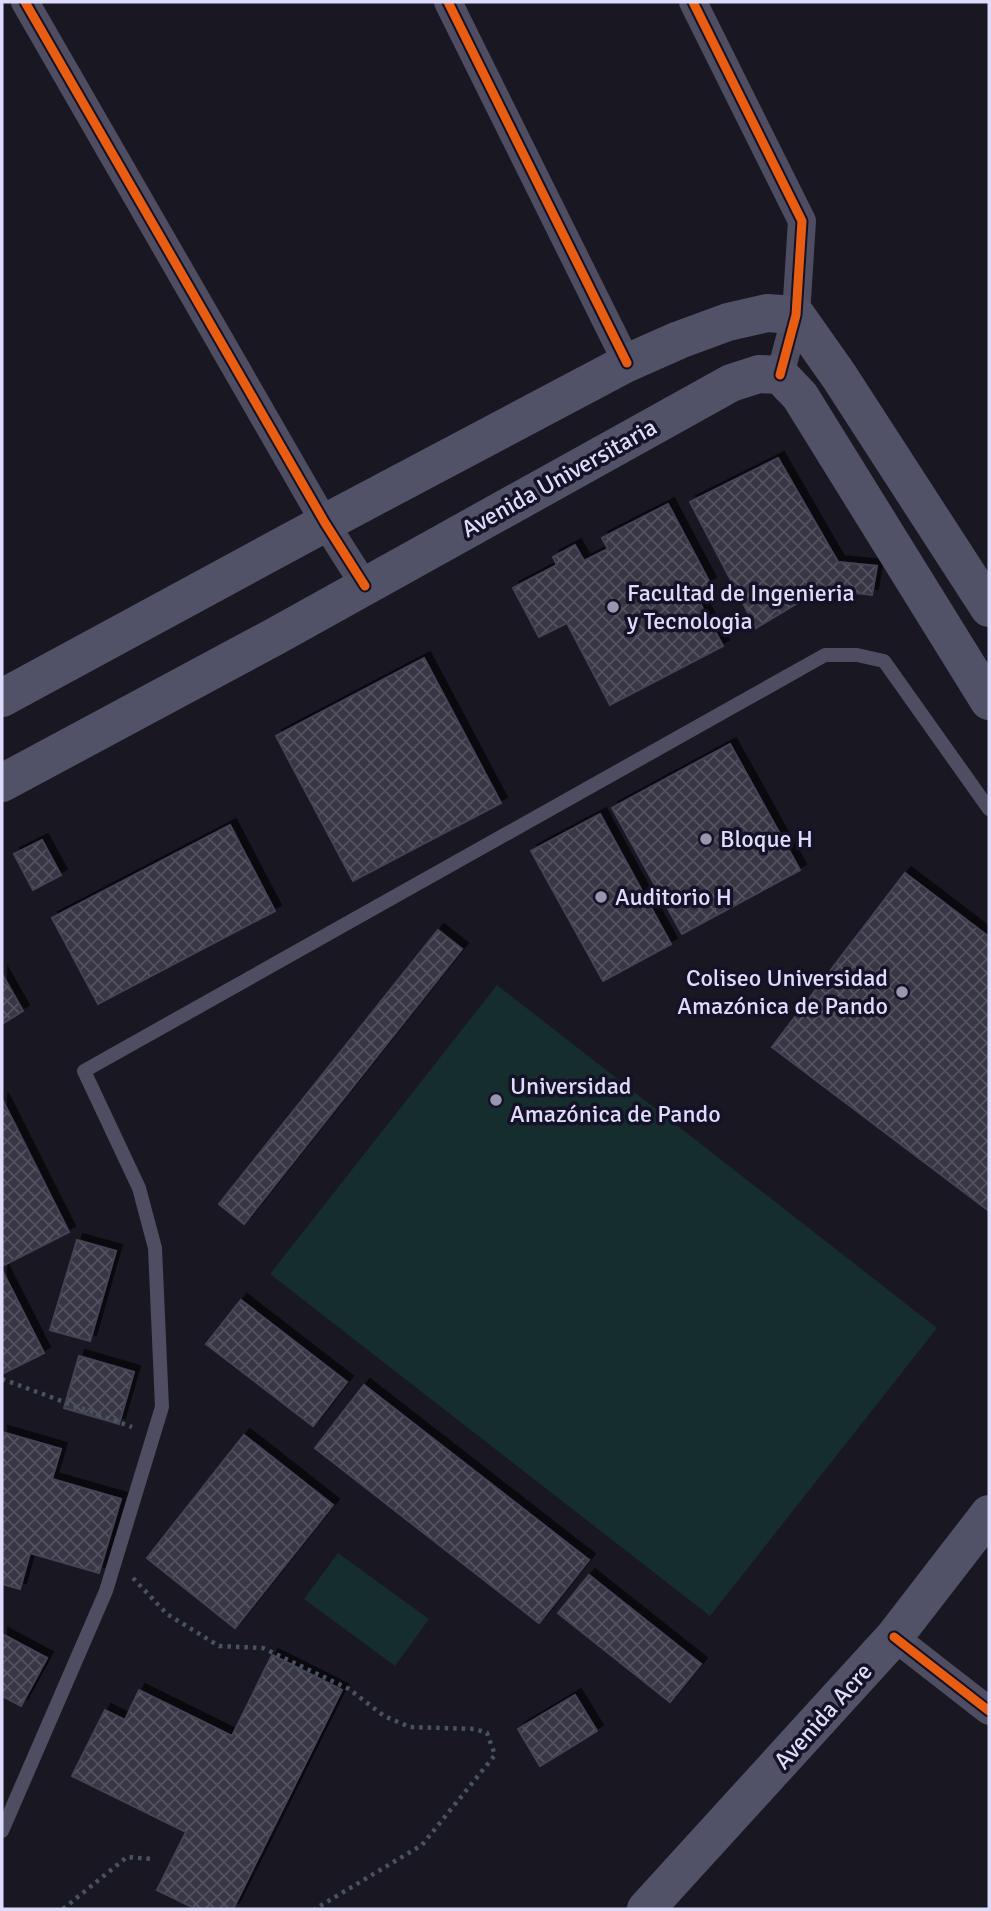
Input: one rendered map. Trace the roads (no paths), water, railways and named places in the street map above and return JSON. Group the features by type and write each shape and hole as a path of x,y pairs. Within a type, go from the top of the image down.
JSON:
{"main road":[{"path":"2,696 627,363 727,322 767,313 796,315 839,376 989,610 951,641"},
{"name":"Avenida Universitaria","path":"2,783 731,383 759,374 780,375"},
{"path":"780,375 800,396 989,701"},
{"name":"Avenida Acre","path":"646,1909 894,1637 989,1514"}],"street":[{"path":"25,2 325,523 365,586"},
{"path":"448,2 627,363"},
{"path":"693,2 802,221 796,315 780,375"},
{"path":"894,1637 989,1711"}],"lane":[{"path":"2,1831 106,1591 162,1407 155,1248 139,1188 84,1070 825,654 857,654 884,661 989,809"}],"place":[{"name":"Facultad de Ingenieria y Tecnologia","path":"613,607"},
{"name":"Bloque H","path":"706,839"},
{"name":"Auditorio H","path":"601,897"},
{"name":"Coliseo Universidad Amazónica de Pando","path":"902,992"},
{"name":"Universidad Amazónica de Pando","path":"496,1100"}]}
